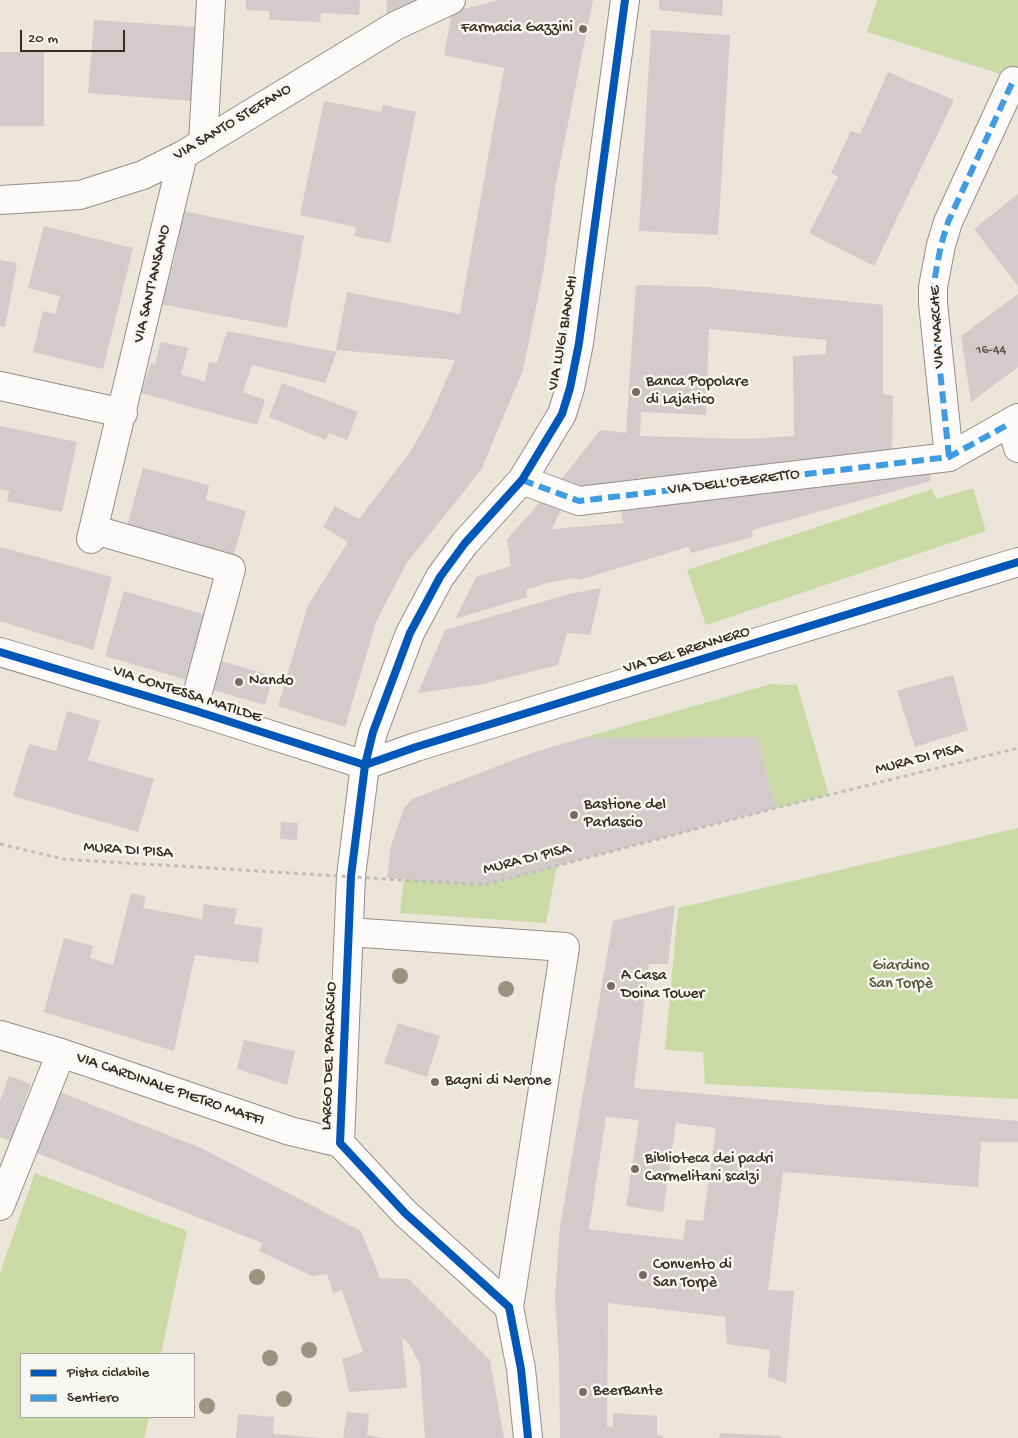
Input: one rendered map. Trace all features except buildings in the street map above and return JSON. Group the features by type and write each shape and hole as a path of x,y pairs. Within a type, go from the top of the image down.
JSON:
{"street":[{"name":"VIA SANT'ANSANO","path":"193,710 231,569 97,536 123,413 193,149 211,0"},
{"name":"VIA SANTO STEFANO","path":"0,200 67,197 92,192 143,175 193,149 395,26 451,0"},
{"name":"VIA LUIGI BIANCHI","path":"365,766 388,688 410,633 425,603 440,577 465,543 522,480 562,414 580,343 625,0"},
{"name":"VIA MARCHE","path":"949,457 933,287 941,245 948,222 1013,81"},
{"path":"0,386 123,413"},
{"path":"949,457 1016,430"},
{"name":"VIA DELL'OZERETTO","path":"522,480 580,501 949,457"},
{"name":"VIA DEL BRENNERO","path":"365,766 416,747 1018,562"},
{"name":"VIA CONTESSA MATILDE","path":"0,652 193,710 365,766"},
{"name":"LARGO DEL PARLASCIO","path":"365,766 351,876 340,1143 405,1213 509,1307"},
{"path":"349,932 565,947 509,1307 521,1369 528,1438"},
{"name":"VIA CARDINALE PIETRO MAFFI","path":"0,1035 61,1053 290,1131 340,1143"},
{"path":"0,1206 61,1053"}],"green space":[{"path":"877,0 1018,0 1018,83 1007,76 867,32"},
{"path":"973,488 986,531 706,625 687,570 932,489 936,499"},
{"path":"771,684 797,685 829,795 776,808 757,737 582,738"},
{"name":"Giardino San Torpè","path":"1018,828 1018,1099 705,1084 703,1052 665,1050 678,908"},
{"path":"557,866 546,923 400,913 404,879 484,885"},
{"path":"35,1173 187,1231 161,1353 20,1353 20,1418 149,1418 144,1438 0,1438 0,1273"}],"marked path":[{"path":"949,457 933,287 941,245 948,222 1013,81"},
{"path":"522,480 579,501 949,457 1011,423"}],"cycle path":[{"path":"528,1438 521,1369 509,1307 405,1213 340,1143 351,876 365,765 373,732 410,633 440,577 465,543 522,480 562,414 570,388 579,343 625,0"},
{"path":"365,765 416,747 1018,562"},
{"path":"0,652 193,710 365,765"}],"place":[{"name":"Farmacia Gazzini","path":"583,29"},
{"name":"Banca Popolare di Lajatico","path":"636,392"},
{"name":"Nando","path":"239,682"},
{"name":"Bastione del Parlascio","path":"574,815"},
{"name":"A Casa Doina Tower","path":"611,986"},
{"name":"Bagni di Nerone","path":"435,1082"},
{"name":"Biblioteca dei padri Carmelitani scalzi","path":"635,1169"},
{"name":"Convento di San Torpè","path":"643,1275"},
{"name":"BeerBante","path":"583,1392"}]}
